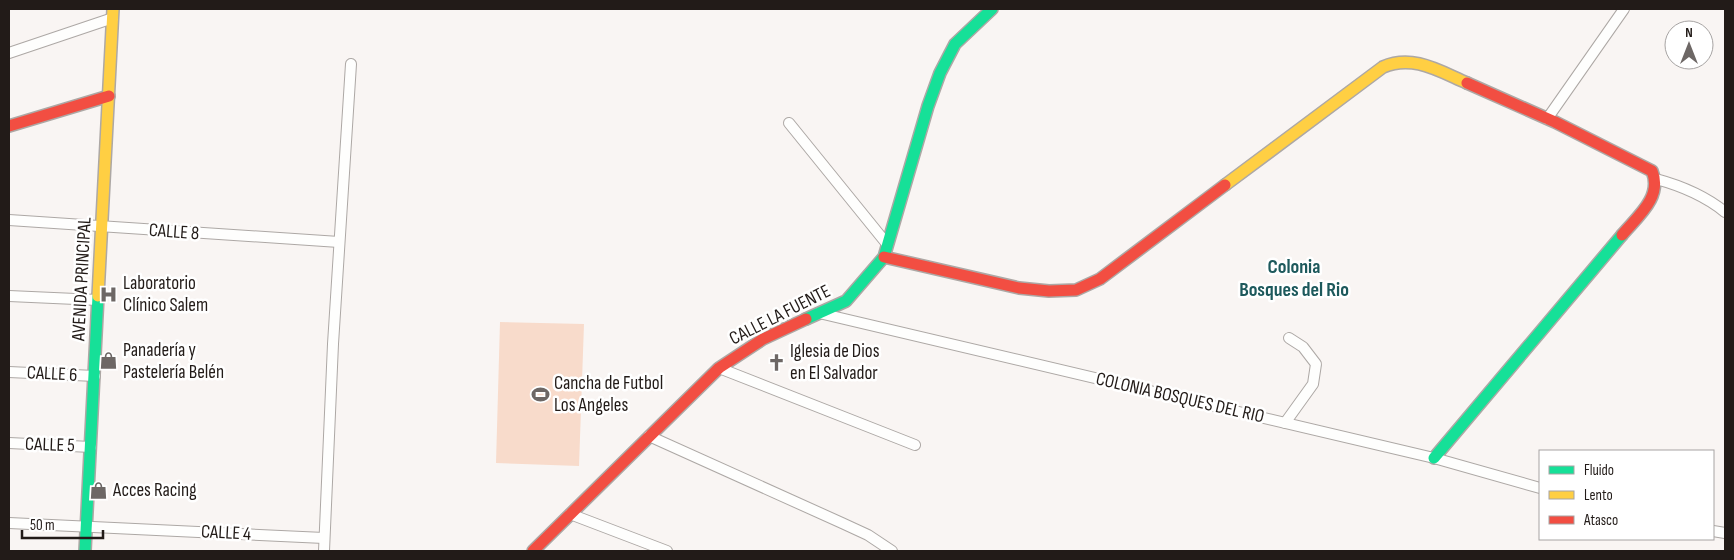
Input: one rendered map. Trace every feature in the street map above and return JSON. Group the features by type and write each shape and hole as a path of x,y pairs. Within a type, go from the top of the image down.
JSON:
{"street":[{"name":"CALLE LA FUENTE","path":"533,551 719,368 763,339 846,301 884,257 928,106 940,73 955,44 992,9"},
{"path":"1548,119 1624,9"},
{"path":"9,53 113,13"},
{"name":"AVENIDA PRINCIPAL","path":"85,551 113,13"},
{"path":"884,257 1019,288 1049,291 1076,290 1100,279 1383,67 1396,60 1409,60 1423,64 1548,119 1652,171 1656,179 1656,192 1650,202 1434,458"},
{"path":"324,551 339,242 351,64"},
{"path":"9,126 109,96"},
{"path":"790,123 887,244"},
{"path":"1656,179 1676,184 1710,200 1725,212"},
{"name":"CALLE 8","path":"9,220 102,228 339,242"},
{"path":"9,296 98,300"},
{"name":"COLONIA BOSQUES DEL RIO","path":"819,313 1434,458 1539,488"},
{"path":"1285,423 1313,384 1316,364 1303,347 1289,338"},
{"path":"719,368 914,445"},
{"name":"CALLE 6","path":"9,372 94,376"},
{"path":"649,436 868,535 892,551"},
{"name":"CALLE 5","path":"9,443 91,446"},
{"path":"570,514 667,551"},
{"name":"CALLE 4","path":"9,523 324,538"}],"shaded area":[{"name":"Cancha de Futbol Los Angeles","path":"500,322 584,324 579,466 496,463"}],"traffic: fast":[{"path":"806,319 846,301 884,257 928,106 940,73 955,44 992,9"},
{"path":"1434,458 1622,235"},
{"path":"85,551 98,296"}],"traffic: slow":[{"path":"98,296 113,9"},
{"path":"1225,185 1383,67 1394,63 1415,63 1436,69 1467,83"}],"traffic: jam":[{"path":"1467,83 1555,122 1652,171 1654,189 1651,198 1641,214 1622,235"},
{"path":"9,126 109,96"},
{"path":"884,257 1019,288 1049,291 1076,290 1100,279 1225,185"},
{"path":"533,551 719,368 763,339 806,319"}],"place":[{"name":"Laboratorio Clínico Salem","path":"109,294"},
{"name":"Panadería y Pastelería Belén","path":"109,361"},
{"name":"Iglesia de Dios en El Salvador","path":"776,362"},
{"name":"Cancha de Futbol Los Angeles","path":"540,394"},
{"name":"Acces Racing","path":"99,490"}],"district":[{"name":"Colonia Bosques del Rio","path":"1294,278"}]}
